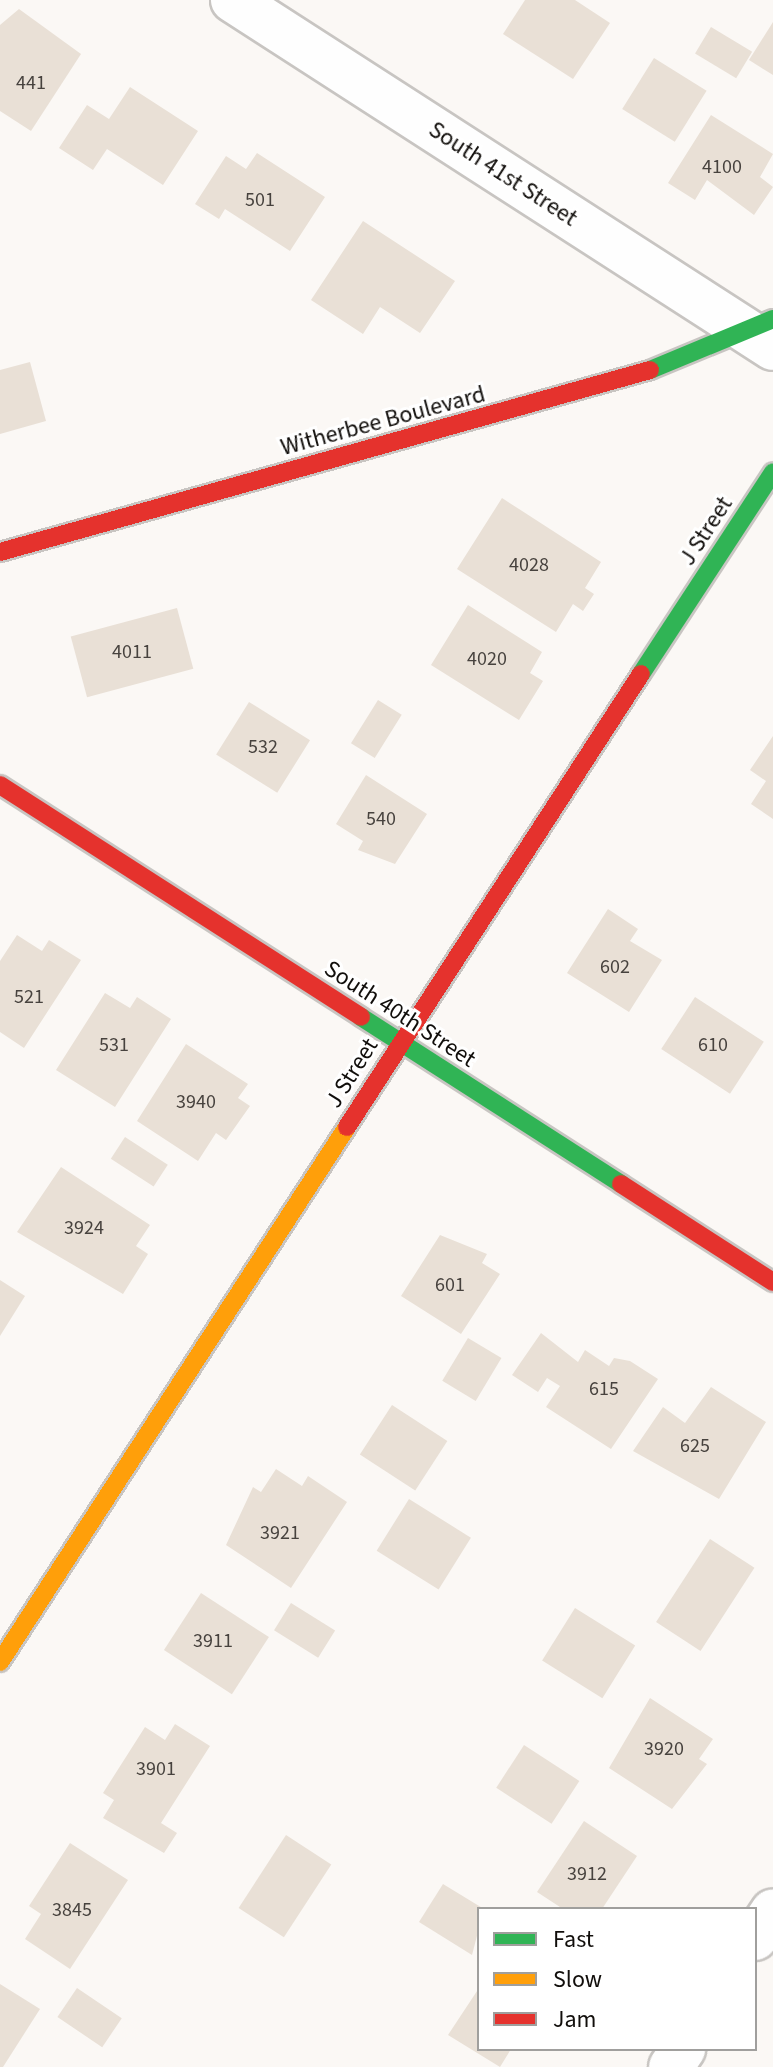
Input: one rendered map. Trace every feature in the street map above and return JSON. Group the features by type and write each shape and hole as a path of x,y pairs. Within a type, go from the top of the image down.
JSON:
{"street":[{"name":"South 41st Street","path":"233,0 764,333"},
{"name":"Witherbee Boulevard","path":"0,552 630,378 764,333"},
{"name":"J Street","path":"0,1662 773,472"},
{"name":"South 40th Street","path":"0,785 773,1282"},
{"path":"757,1935 773,1911"}],"building":[{"path":"525,0 575,0 610,23 573,79 503,34"},
{"path":"19,9 81,54 31,131 0,111 0,25"},
{"path":"773,22 773,75 749,60"},
{"path":"711,27 752,52 736,78 695,54"},
{"path":"654,58 707,91 675,142 622,109"},
{"path":"130,87 198,131 163,185 107,149 93,170 59,148 87,105 109,119"},
{"path":"711,115 773,154 760,177 773,187 754,215 707,180 695,200 668,183"},
{"path":"257,153 325,197 290,251 225,209 219,219 195,204 226,156 246,169"},
{"path":"363,221 455,281 420,333 380,307 363,334 311,300"},
{"path":"30,362 46,421 0,434 0,370"},
{"path":"502,498 601,562 585,588 594,594 583,611 573,604 556,632 457,569"},
{"path":"468,605 542,652 530,673 543,681 519,720 431,665"},
{"path":"177,608 193,669 87,697 71,636"},
{"path":"378,700 402,715 375,758 351,743"},
{"path":"249,702 310,740 277,793 216,755"},
{"path":"773,736 773,819 751,804 766,781 750,770"},
{"path":"366,775 427,814 395,864 358,850 363,841 336,824"},
{"path":"608,909 638,929 630,941 662,960 629,1012 567,973"},
{"path":"17,935 42,951 49,940 81,960 24,1048 0,1032 0,961"},
{"path":"105,993 130,1008 137,997 171,1019 115,1107 56,1070"},
{"path":"695,997 764,1042 730,1094 661,1049"},
{"path":"186,1044 248,1084 238,1098 250,1106 226,1140 216,1133 198,1161 137,1121"},
{"path":"125,1137 168,1165 154,1187 111,1159"},
{"path":"61,1167 150,1225 136,1246 148,1254 123,1294 17,1232"},
{"path":"440,1235 487,1254 482,1263 500,1274 461,1334 401,1296"},
{"path":"0,1280 25,1296 0,1336"},
{"path":"541,1333 578,1362 585,1350 609,1366 614,1358 630,1361 658,1379 611,1449 546,1407 560,1386 547,1378 538,1392 512,1375"},
{"path":"468,1338 501,1358 476,1401 442,1381"},
{"path":"711,1387 766,1422 719,1499 633,1451 663,1407 685,1423"},
{"path":"392,1405 447,1441 415,1490 360,1454"},
{"path":"276,1469 302,1486 308,1476 347,1502 291,1588 226,1545 253,1487 261,1492"},
{"path":"409,1499 471,1538 439,1589 377,1551"},
{"path":"710,1539 754,1568 701,1651 656,1622"},
{"path":"201,1593 269,1637 232,1694 164,1650"},
{"path":"291,1603 335,1631 318,1658 274,1630"},
{"path":"575,1608 635,1646 602,1698 542,1661"},
{"path":"650,1698 713,1739 699,1759 707,1764 672,1809 609,1768"},
{"path":"175,1724 210,1746 161,1823 177,1833 164,1853 103,1818 114,1800 103,1793 145,1727 165,1740"},
{"path":"524,1745 579,1781 552,1824 496,1788"},
{"path":"584,1821 637,1856 603,1907 560,1907 537,1892"},
{"path":"286,1835 331,1864 284,1937 239,1908"},
{"path":"70,1843 128,1880 70,1969 25,1939 41,1914 29,1906"},
{"path":"443,1884 481,1907 477,1907 477,1936 472,1955 419,1922"},
{"path":"0,1984 40,2009 3,2067 0,2067"},
{"path":"77,1988 122,2018 102,2047 57,2017"},
{"path":"477,1991 477,2051 510,2051 500,2067 448,2035"}],"traffic: fast":[{"path":"650,370 773,319"},
{"path":"641,674 773,472"},
{"path":"361,1017 621,1184"}],"traffic: slow":[{"path":"0,1662 347,1127"}],"traffic: jam":[{"path":"0,552 650,370"},
{"path":"347,1127 641,674"},
{"path":"0,785 361,1017"},
{"path":"621,1184 773,1282"}]}
